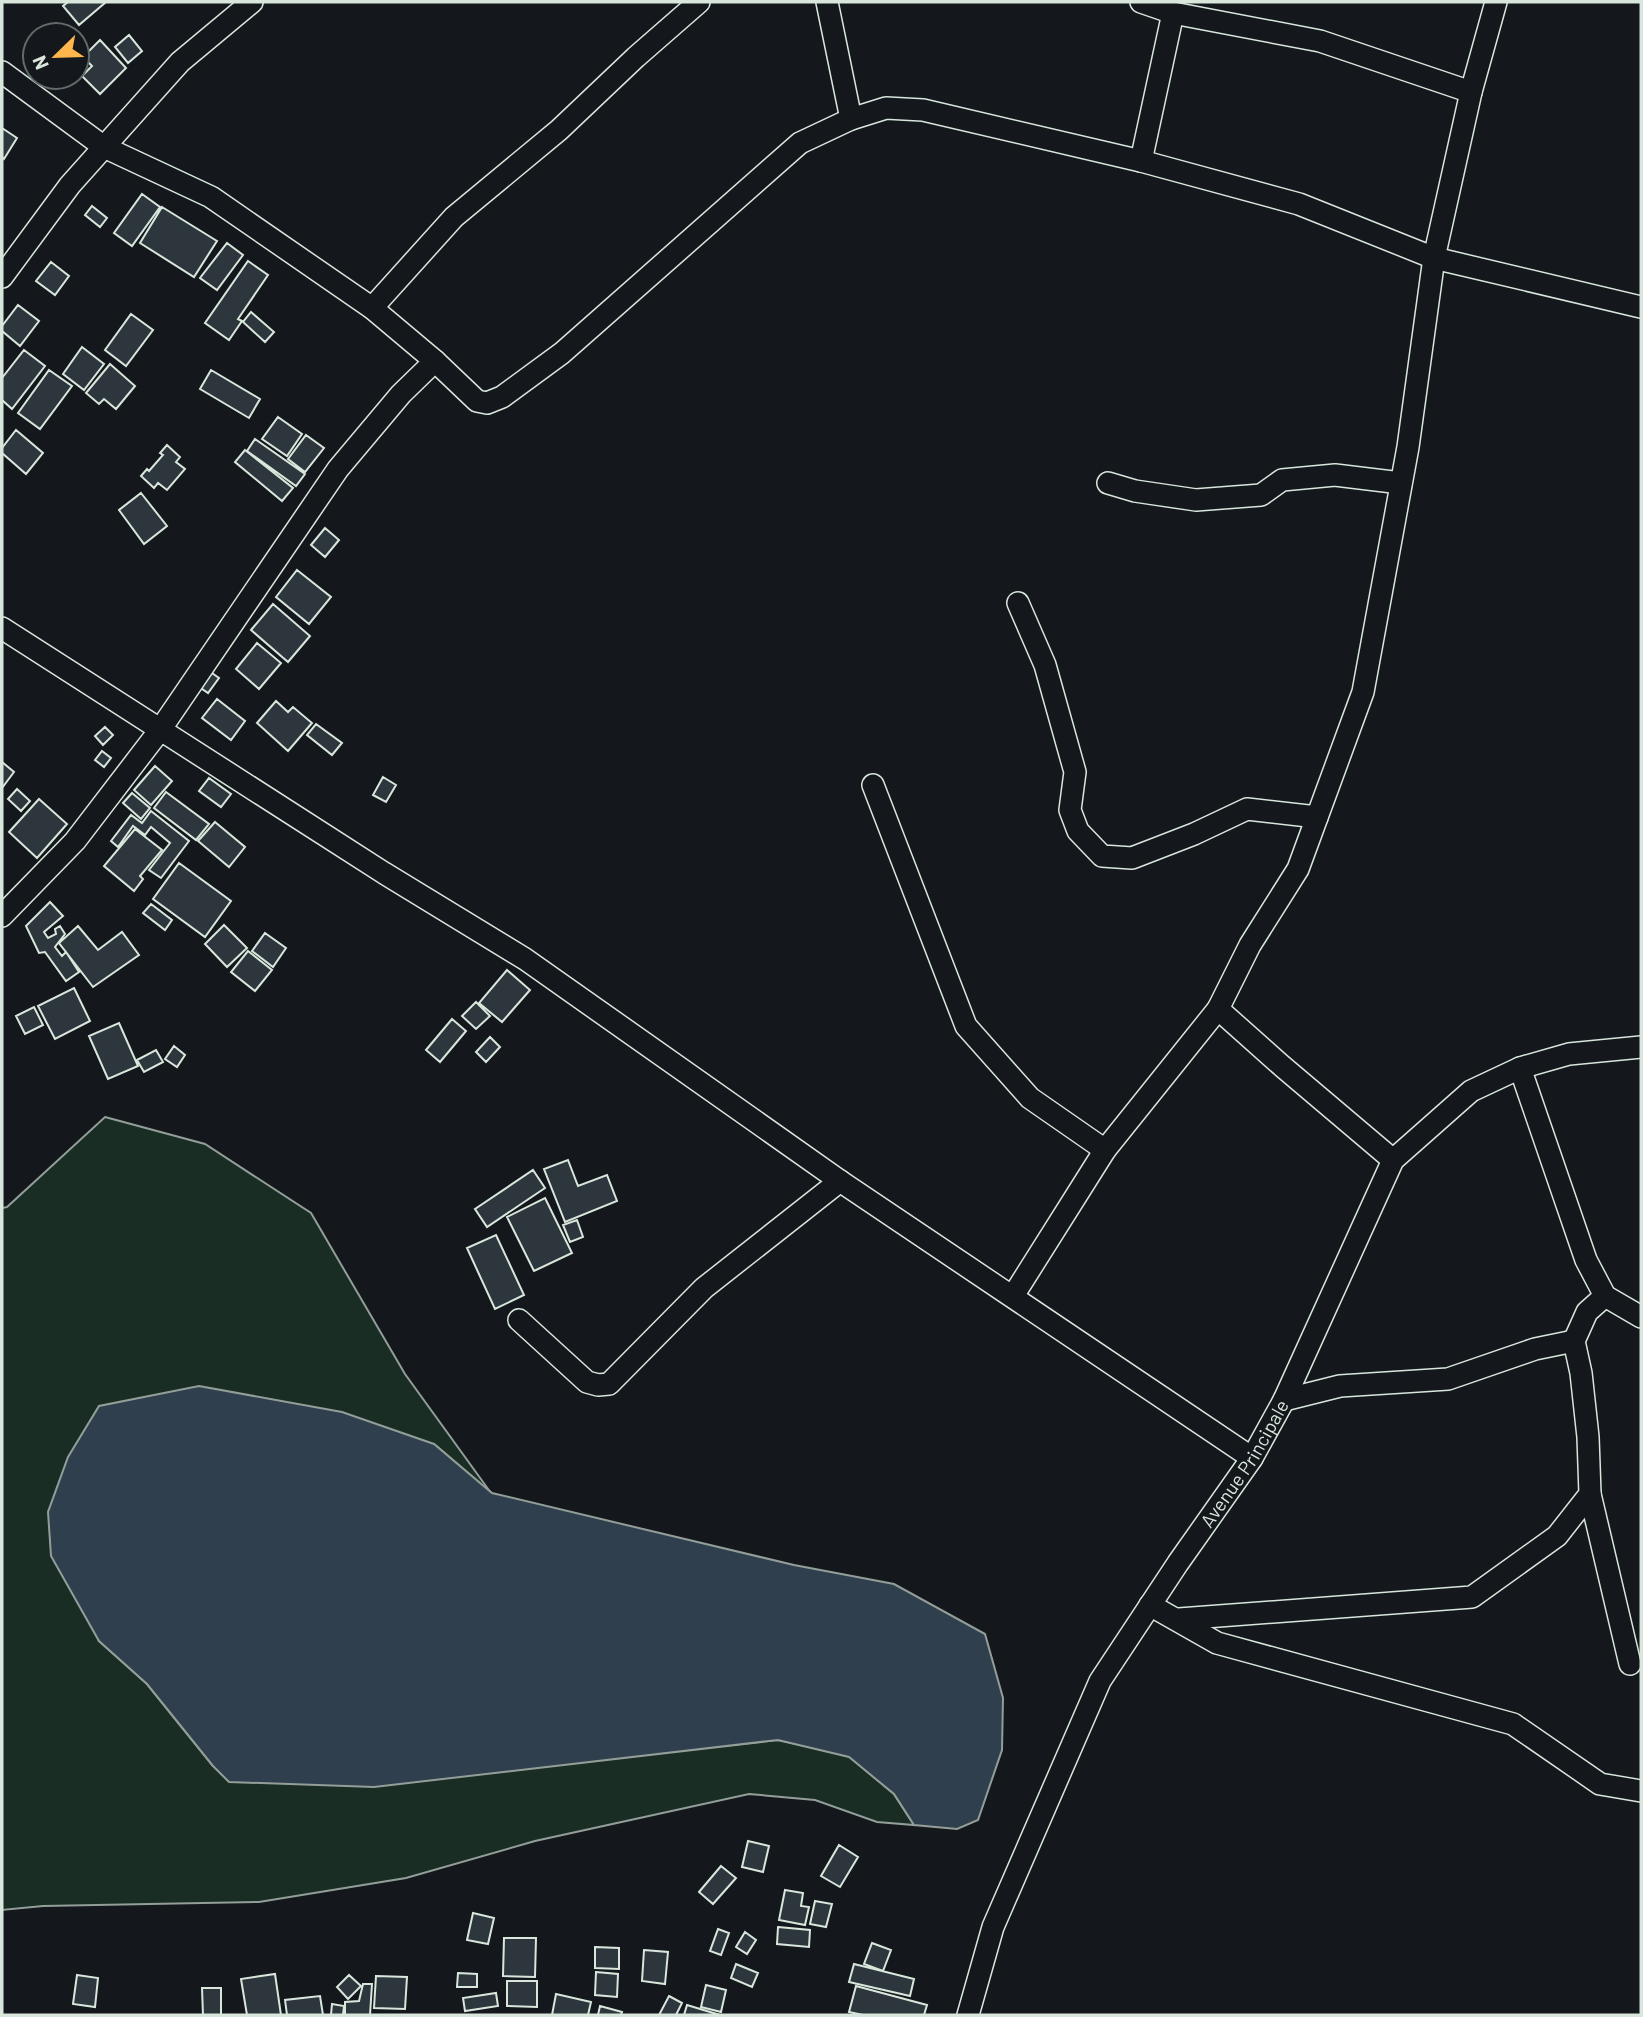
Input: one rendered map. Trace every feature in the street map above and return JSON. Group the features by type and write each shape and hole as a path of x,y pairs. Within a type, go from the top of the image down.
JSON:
{"street":[{"path":"2,277 70,185 180,62 252,2"},
{"path":"372,307 454,217 559,130 699,2"},
{"path":"827,2 850,118"},
{"path":"1143,2 1173,13 1320,41 1471,92"},
{"path":"1013,1296 1105,1150 1218,1009 1250,945 1298,869 1363,692 1401,483 1434,258 1471,92 1496,2"},
{"path":"1141,161 1173,13"},
{"path":"2,72 104,147 211,197 372,307 477,401 487,402 502,397 562,353 800,143 850,118 886,108 923,110 1141,161 1299,204 1434,258 1641,307"},
{"path":"2,916 75,841 160,730 338,469 401,394 435,361"},
{"path":"1108,483 1135,491 1196,500 1261,495 1282,480 1335,475 1401,483"},
{"path":"1018,603 1045,665 1076,772 1070,810 1078,831 1102,856 1132,858 1194,834 1247,808 1317,817"},
{"path":"2,628 384,873 524,959 840,1181 1252,1458"},
{"path":"873,785 966,1026 1030,1098 1105,1150"},
{"path":"1218,1009 1393,1160"},
{"name":"Avenue Principale","path":"968,2015 992,1927 1100,1681 1252,1458 1284,1400 1393,1160 1471,1091 1520,1068 1569,1054 1641,1041"},
{"path":"1520,1068 1586,1259 1605,1296 1641,1317"},
{"path":"519,1320 587,1382 609,1384 704,1288 840,1181"},
{"path":"1605,1296 1587,1312 1573,1341 1583,1385 1590,1494 1630,1664"},
{"path":"1284,1400 1340,1386 1448,1379 1535,1349 1573,1341"},
{"path":"1179,1619 1472,1597 1557,1536 1590,1494"},
{"path":"1150,1605 1179,1619 1217,1643 1513,1724 1600,1784 1641,1791"}],"green space":[{"path":"105,1117 205,1144 311,1213 405,1374 491,1493 434,1444 99,1641 147,1684 213,1766 657,1753 778,1740 849,1756 894,1794 914,1825 877,1822 815,1800 749,1794 535,1841 406,1878 259,1902 43,1906 2,1910 2,1208 7,1207"}],"water":[{"path":"199,1386 342,1412 434,1444 492,1493 794,1565 894,1584 985,1634 1003,1698 1002,1750 978,1820 957,1829 914,1825 894,1794 849,1757 778,1740 374,1787 229,1782 147,1684 99,1641 51,1556 48,1512 68,1457 99,1406"}],"building":[{"path":"68,2 106,2 84,21 76,21 63,6"},
{"path":"129,35 142,51 128,63 115,47"},
{"path":"100,40 126,68 100,94 91,85 91,49"},
{"path":"2,128 17,138 4,159 2,157"},
{"path":"142,194 160,207 132,246 114,233"},
{"path":"92,206 107,218 100,227 85,215"},
{"path":"162,207 217,241 194,277 140,243"},
{"path":"227,243 243,255 217,290 200,278"},
{"path":"248,261 268,275 238,319 242,321 229,340 205,323"},
{"path":"51,262 69,276 55,295 36,281"},
{"path":"18,305 39,321 20,346 2,331 2,326"},
{"path":"251,312 274,332 265,342 243,322"},
{"path":"131,314 153,330 126,366 105,350"},
{"path":"82,347 104,364 84,390 63,374"},
{"path":"24,350 45,366 12,409 2,400 2,378"},
{"path":"110,364 135,386 116,409 104,399 99,404 86,393"},
{"path":"49,370 72,386 40,429 18,413"},
{"path":"211,370 260,399 249,418 200,389"},
{"path":"278,417 302,434 287,456 262,439"},
{"path":"16,430 43,453 26,474 2,453 2,448"},
{"path":"306,435 324,448 305,472 288,459"},
{"path":"255,439 305,474 296,486 247,451"},
{"path":"167,445 180,457 176,462 185,469 167,490 158,483 154,488 141,476 163,455 160,453"},
{"path":"245,450 293,488 282,501 235,462"},
{"path":"141,493 167,526 144,544 119,510"},
{"path":"325,528 339,540 325,557 311,545"},
{"path":"297,570 331,597 309,624 276,597"},
{"path":"273,604 310,636 288,662 251,630"},
{"path":"257,643 281,663 259,689 236,669"},
{"path":"209,671 219,678 208,693 198,686"},
{"path":"217,699 245,721 231,740 202,718"},
{"path":"276,701 288,712 293,707 312,723 288,751 257,723"},
{"path":"316,724 342,743 332,755 307,735"},
{"path":"105,727 113,735 103,745 95,736"},
{"path":"102,751 111,758 104,767 95,760"},
{"path":"2,762 14,772 2,788"},
{"path":"155,766 172,781 151,805 134,790"},
{"path":"383,777 396,785 386,802 373,795"},
{"path":"209,778 231,794 221,807 199,791"},
{"path":"17,789 30,801 21,811 8,799"},
{"path":"166,792 209,824 196,840 154,808"},
{"path":"132,793 150,808 141,819 123,803"},
{"path":"39,799 67,824 37,858 9,832"},
{"path":"151,811 189,841 161,878 149,870 170,843 151,827 145,835 133,826 118,847 111,841 131,815 142,823"},
{"path":"215,822 245,847 229,867 198,841"},
{"path":"135,829 162,850 140,876 143,879 134,891 104,866"},
{"path":"179,863 231,901 205,937 153,899"},
{"path":"50,902 63,916 44,932 48,938 56,934 55,929 60,926 65,934 55,947 62,956 66,952 79,972 66,981 45,952 39,953 26,926"},
{"path":"151,904 172,920 165,930 143,913"},
{"path":"224,925 247,948 227,967 205,944"},
{"path":"78,926 98,950 122,932 139,955 93,987 59,943"},
{"path":"265,933 286,948 273,967 252,951"},
{"path":"248,951 272,970 255,991 231,972"},
{"path":"507,970 530,990 502,1022 479,1003"},
{"path":"74,988 90,1021 55,1039 38,1006"},
{"path":"476,1002 490,1016 476,1029 462,1016"},
{"path":"34,1007 43,1025 25,1034 16,1016"},
{"path":"452,1019 466,1031 440,1062 426,1050"},
{"path":"119,1023 138,1066 108,1079 89,1036"},
{"path":"490,1037 500,1047 486,1062 476,1052"},
{"path":"174,1046 185,1055 177,1067 165,1059"},
{"path":"156,1050 163,1062 144,1072 137,1060"},
{"path":"568,1160 578,1186 607,1175 617,1201 565,1222 544,1169"},
{"path":"533,1170 545,1188 487,1227 475,1209"},
{"path":"545,1198 572,1253 534,1271 507,1217"},
{"path":"577,1220 583,1237 570,1242 563,1225"},
{"path":"496,1235 524,1295 495,1309 467,1248"},
{"path":"748,1841 769,1846 763,1872 742,1867"},
{"path":"839,1845 858,1857 840,1887 821,1876"},
{"path":"721,1866 736,1878 713,1904 699,1892"},
{"path":"785,1890 803,1893 801,1906 809,1907 805,1925 779,1920"},
{"path":"815,1901 832,1904 826,1927 810,1924"},
{"path":"473,1913 494,1918 488,1944 467,1940"},
{"path":"778,1927 810,1930 809,1947 777,1944"},
{"path":"718,1929 729,1933 721,1955 710,1951"},
{"path":"745,1932 756,1940 747,1954 736,1947"},
{"path":"504,1938 536,1938 535,1977 503,1976"},
{"path":"872,1943 891,1950 883,1971 864,1964"},
{"path":"595,1947 619,1948 619,1969 595,1968"},
{"path":"644,1950 668,1952 665,1984 642,1981"},
{"path":"736,1964 758,1973 752,1987 731,1978"},
{"path":"854,1964 914,1979 910,1996 849,1982"},
{"path":"596,1972 618,1974 617,1997 595,1995"},
{"path":"458,1973 477,1974 477,1987 457,1987"},
{"path":"275,1974 281,2015 247,2015 241,1979"},
{"path":"77,1975 98,1978 95,2007 73,2004"},
{"path":"349,1975 361,1986 348,1999 337,1987"},
{"path":"376,1976 407,1977 405,2009 374,2008"},
{"path":"507,1981 537,1981 537,2007 507,2006"},
{"path":"363,1984 372,1984 370,2015 345,2015 345,2002 359,2001"},
{"path":"706,1985 726,1990 721,2012 701,2007"},
{"path":"856,1986 927,2005 924,2015 863,2015 849,2012"},
{"path":"202,1988 221,1988 221,2015 203,2015"},
{"path":"496,1993 498,2006 465,2011 463,1998"},
{"path":"556,1994 591,2002 588,2015 552,2015"},
{"path":"320,1996 323,2015 287,2015 285,2000"},
{"path":"669,1996 682,2003 676,2015 659,2015"},
{"path":"332,2004 344,2006 343,2015 331,2015"},
{"path":"687,2005 720,2015 684,2015"},
{"path":"600,2006 622,2012 621,2015 598,2015"}]}
